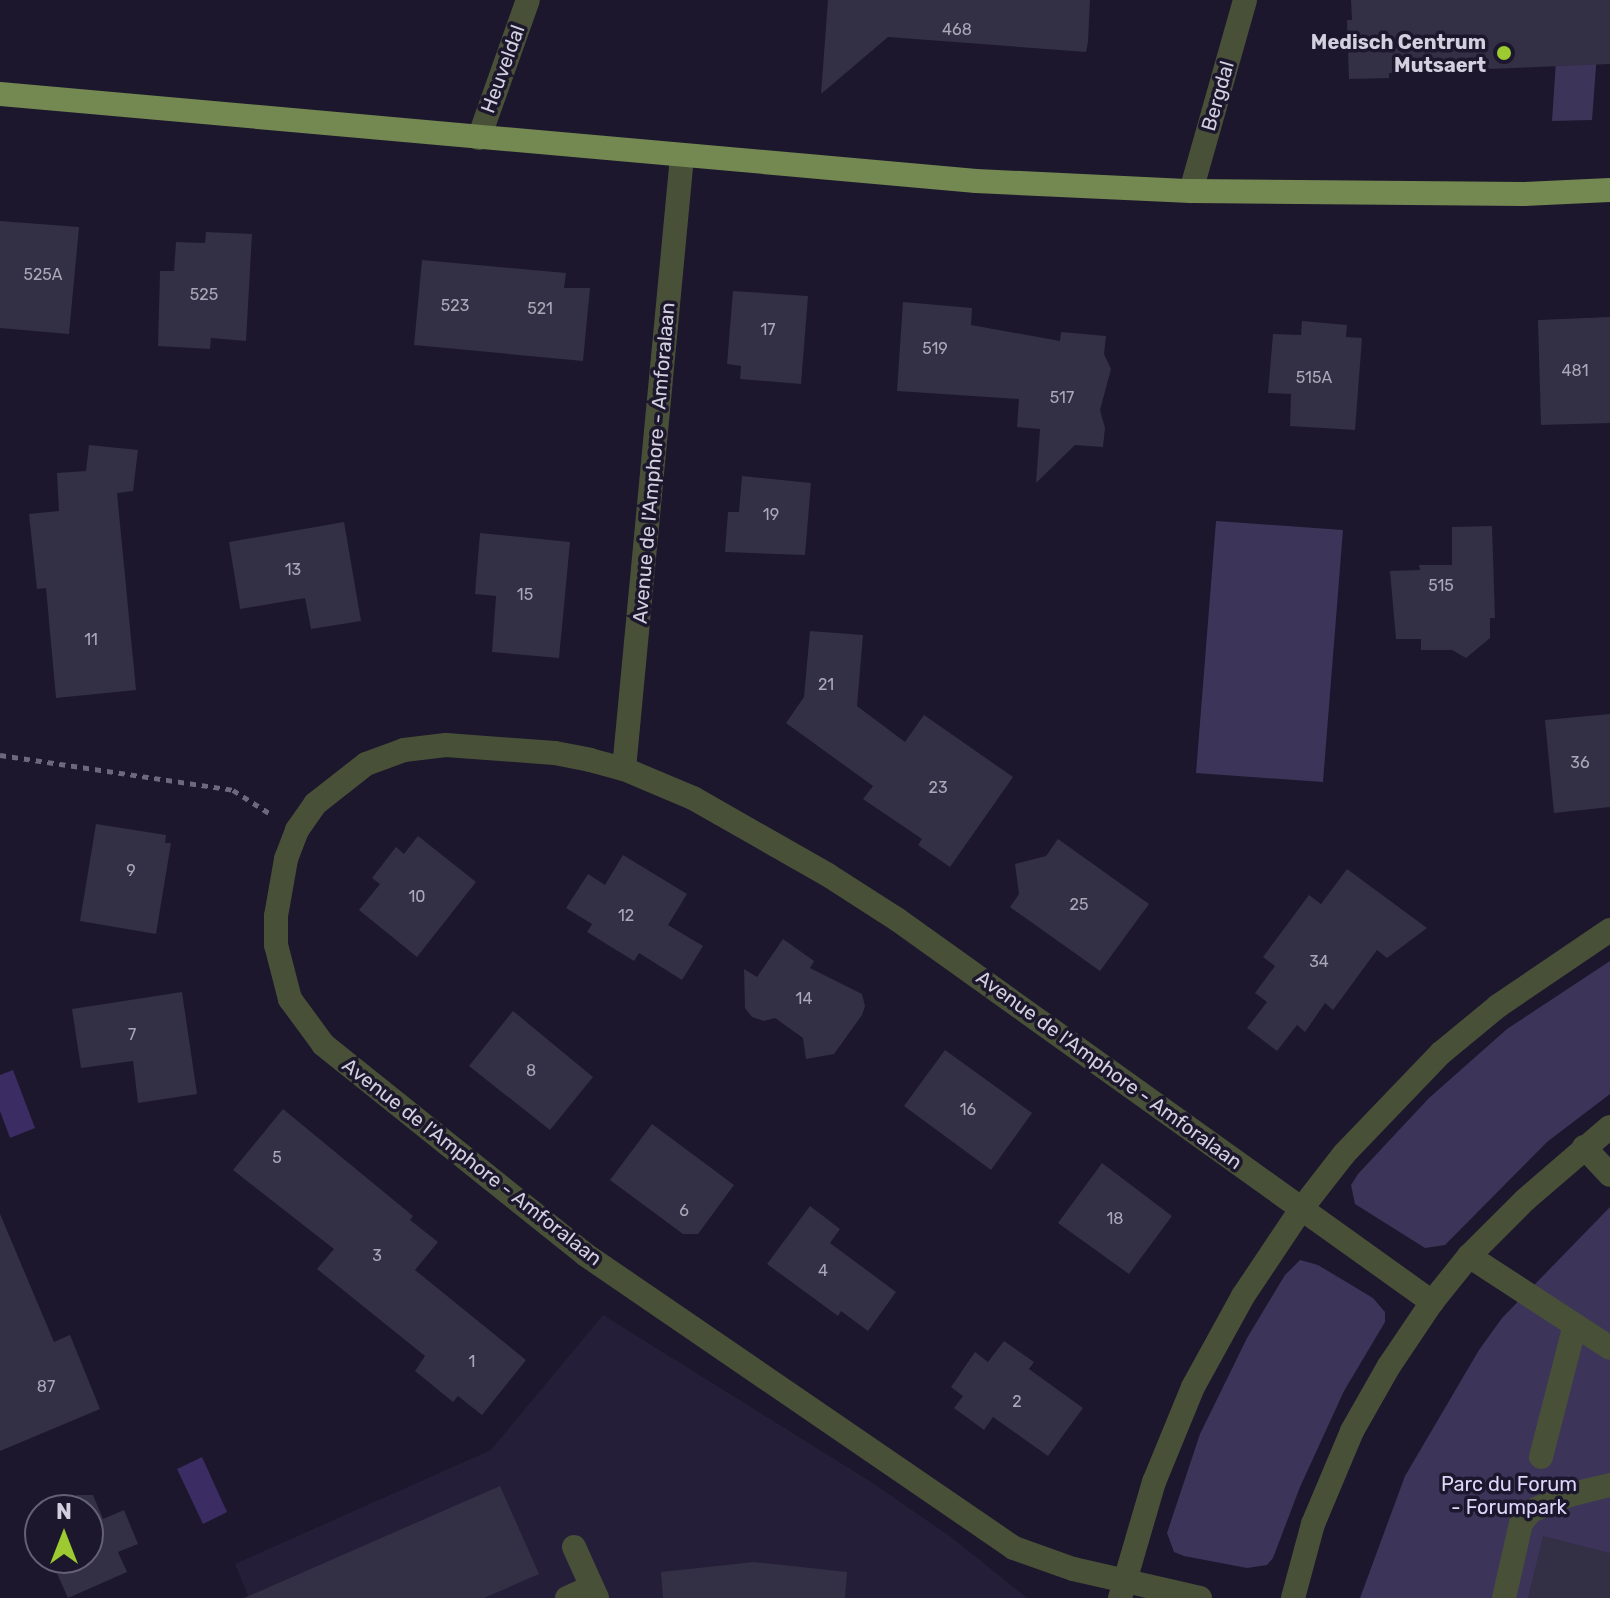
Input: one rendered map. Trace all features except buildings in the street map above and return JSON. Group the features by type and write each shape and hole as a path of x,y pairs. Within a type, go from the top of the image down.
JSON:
{"main road":[{"path":"0,94 873,174 1191,191 1524,194 1610,190"}],"street":[{"name":"Heuveldal","path":"479,138 528,0"},
{"name":"Bergdal","path":"1191,191 1245,0"},
{"name":"Avenue de l'Amphore - Amforalaan","path":"624,769 682,157"},
{"name":"Avenue de l'Amphore - Amforalaan","path":"1200,1598 1121,1590 1027,1553 975,1521 586,1255 323,1044 302,1021 290,999 279,959 276,916 279,888 297,830 315,804 339,782 366,764 404,750 446,745 555,753 624,769 693,798 755,832 898,920 1432,1302"},
{"path":"1121,1590 1154,1482 1193,1387 1243,1296 1302,1208 1344,1154 1441,1053 1519,990 1610,930"},
{"path":"1293,1598 1313,1524 1352,1431 1389,1366 1432,1302 1469,1256 1584,1147 1610,1127"},
{"path":"1584,1147 1610,1175"},
{"path":"1469,1256 1610,1348"},
{"path":"1541,1457 1575,1325"},
{"path":"1504,1598 1521,1523 1531,1511 1569,1495 1610,1485"},
{"path":"567,1598 595,1592 574,1547"}],"path":[{"path":"0,755 233,790 274,816"}],"shaded area":[{"path":"13,1070 35,1128 10,1138 0,1111 0,1075"},
{"path":"603,1315 871,1482 951,1537 1027,1598 249,1598 235,1564 491,1450"},
{"path":"202,1457 227,1512 203,1524 177,1469"}],"green space":[{"path":"1560,0 1601,0 1592,120 1552,121"},
{"path":"1216,521 1343,530 1323,782 1196,773"},
{"path":"1610,961 1610,1094 1547,1142 1445,1245 1425,1248 1355,1204 1351,1185 1358,1174 1429,1098 1507,1029"},
{"name":"Parc du Forum - Forumpark","path":"1610,1207 1610,1598 1360,1598 1405,1476 1479,1350 1502,1318"},
{"path":"1300,1260 1318,1265 1373,1298 1385,1312 1385,1322 1344,1391 1300,1487 1273,1558 1267,1565 1247,1568 1174,1552 1167,1533 1200,1434 1247,1338 1285,1275"}],"place":[{"name":"Medisch Centrum Mutsaert","path":"1504,53"}]}
